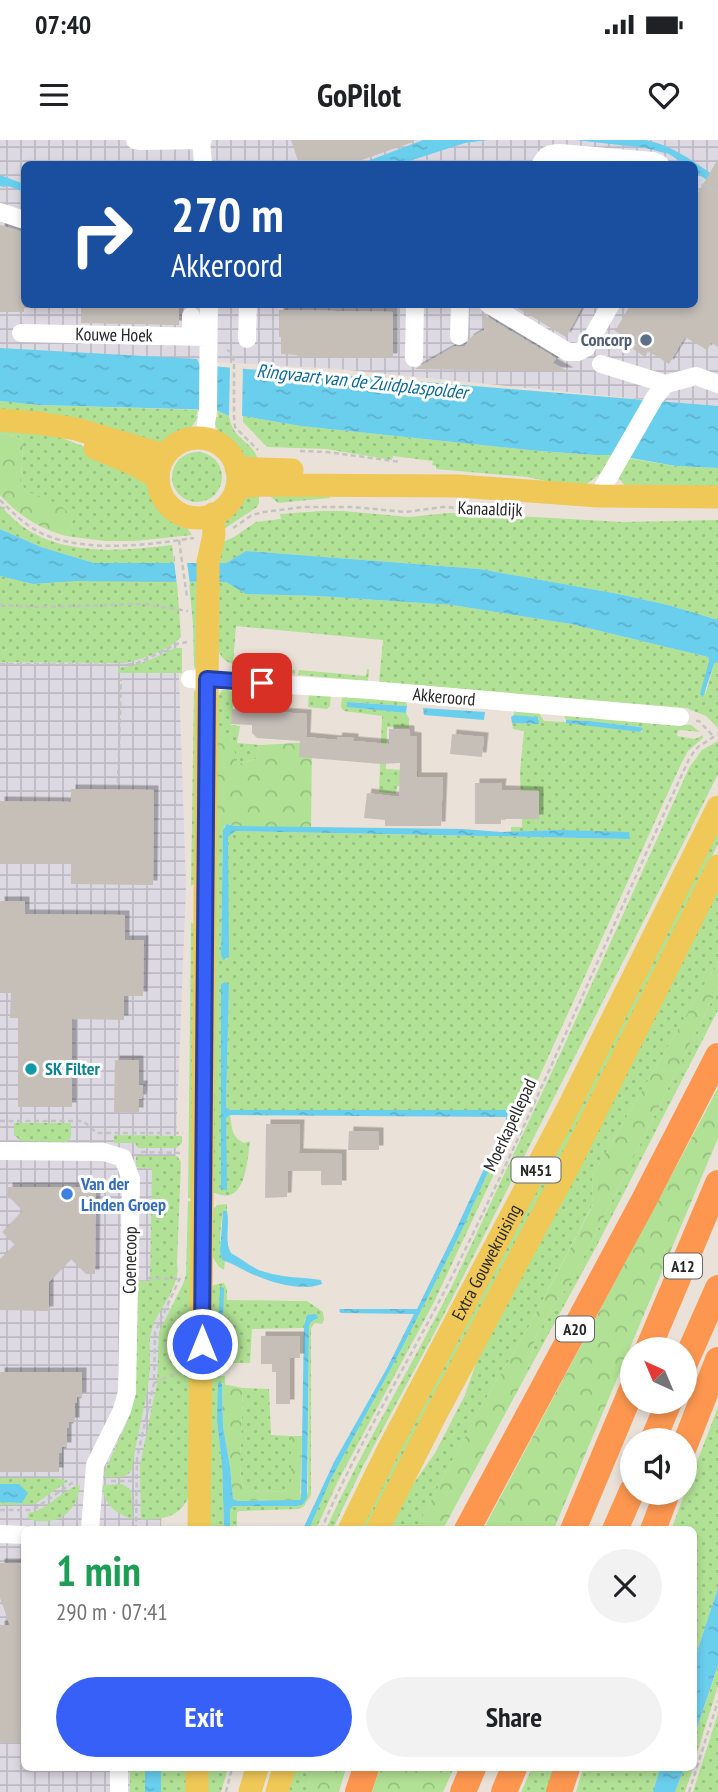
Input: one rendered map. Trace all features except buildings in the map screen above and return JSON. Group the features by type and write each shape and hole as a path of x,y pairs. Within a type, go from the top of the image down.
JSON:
{"highway":[{"name":"A20","path":"469,1526 718,1056"},
{"name":"A12","path":"653,1337 718,1184"},
{"name":"A12","path":"697,1337 718,1288"},
{"path":"691,1428 718,1360"},
{"path":"575,1526 622,1414"},
{"path":"617,1526 626,1505"},
{"path":"655,1526 662,1505"},
{"path":"358,1792 365,1771"},
{"path":"463,1792 472,1771"},
{"path":"504,1792 513,1771"},
{"path":"559,1792 566,1771"}],"main road":[{"path":"0,420 76,429 164,455"},
{"path":"37,423 136,465 158,478"},
{"path":"204,438 213,440 228,451 237,477 234,494 226,506 203,516 177,512 161,495 159,466 164,455 178,443 204,438"},
{"name":"Kanaaldijk","path":"237,477 262,485 459,486 598,496 718,497"},
{"path":"200,1526 202,1366 197,585 208,562 203,516"},
{"name":"Extra Gouwekruising","path":"351,1526 570,1104 718,807"},
{"name":"Extra Gouwekruising","path":"379,1526 415,1453 568,1167 718,866"},
{"path":"197,1771 197,1792"},
{"path":"250,1792 256,1771"},
{"path":"277,1792 283,1771"}],"street":[{"path":"135,140 202,140 203,161"},
{"path":"542,161 551,153 560,153 653,161"},
{"path":"0,212 21,219"},
{"path":"199,337 208,308"},
{"path":"247,339 248,308"},
{"path":"414,358 415,308"},
{"path":"459,336 460,308"},
{"path":"495,308 568,352 578,352 586,348 609,308"},
{"path":"191,316 208,366 208,410 204,438"},
{"name":"Kouwe Hoek","path":"20,333 199,337"},
{"path":"601,363 660,390"},
{"path":"598,496 660,390 696,376 718,384"},
{"name":"Akkeroord","path":"199,679 384,691 681,717"},
{"path":"0,1151 104,1152 123,1158"},
{"name":"Coenecoop","path":"90,1526 95,1465 122,1410 127,1392 131,1179 123,1158"},
{"path":"0,1534 21,1535"},
{"path":"119,1771 119,1792"}],"path":[{"path":"698,190 704,184 718,193"},
{"path":"234,361 234,416"},
{"path":"299,451 401,462"},
{"path":"0,500 24,523 59,539 124,546 179,540 183,562 197,585"},
{"name":"Kanaaldijk","path":"264,512 303,507 354,507 405,512 443,507 481,509"},
{"path":"0,508 8,508"},
{"path":"0,605 39,607 144,604 188,611"},
{"path":"0,664 123,665 138,663 177,644 190,641"},
{"path":"118,783 121,678"},
{"path":"681,717 699,721 716,736"},
{"name":"Moerkapellepad","path":"323,1526 358,1453 433,1315 469,1242 690,757 698,747 716,736"},
{"path":"0,1121 83,1121 97,1133 186,1133"},
{"path":"123,1158 138,1152 186,1153"},
{"path":"136,1526 137,1458 154,1383 155,1332 182,1274"},
{"path":"130,1278 180,1279"},
{"path":"154,1383 202,1366"},
{"path":"0,1510 33,1510 72,1483 136,1481"},
{"path":"697,1767 718,1701"},
{"path":"226,1792 231,1771"},
{"path":"689,1792 696,1771"}],"shaded area":[{"path":"0,140 718,140 718,407 338,369 183,360 0,356"},
{"path":"175,556 186,886 161,1526 21,1526 21,1771 152,1771 151,1792 0,1792 0,558"}],"green space":[{"path":"0,401 39,405 198,410 198,417 191,428 161,445 0,411"},
{"path":"217,411 229,416 234,431 252,448 258,460 243,458 226,441 215,424"},
{"path":"243,416 301,426 539,451 614,455 605,470 584,486 560,484 527,477 436,469 436,466 432,465 433,461 393,456 392,460 326,449 267,447 243,422"},
{"path":"0,428 33,431 62,438 115,461 150,484 161,505 171,516 183,522 192,535 135,541 105,541 66,536 73,520 25,490 21,482 23,441 16,436 0,434"},
{"path":"0,434 16,436 23,441 21,482 25,490 58,504 69,513 73,520 66,536 30,520 0,495"},
{"path":"187,453 207,453 221,467 221,487 207,501 187,501 173,487 173,467"},
{"path":"627,458 676,466 718,468 718,489 628,489 617,476"},
{"path":"259,489 257,507 224,529 222,519 241,497"},
{"path":"271,489 330,498 278,503 271,497"},
{"path":"0,505 24,527 49,540 101,549 172,545 174,563 94,563 41,547 0,529"},
{"path":"321,511 409,517 448,513 484,514 622,522 718,520 718,620 619,594 480,569 246,551 226,563 218,563 218,544 256,522 281,519 280,514"},
{"path":"0,576 33,584 74,581 177,582 181,637 147,657 124,663 0,662"},
{"path":"189,582 198,582 199,664 196,669 194,667"},
{"path":"218,582 226,582 246,594 452,605 571,624 708,657 705,696 714,664 718,661 718,728 706,716 686,708 379,682 383,640 236,626 233,664 224,659 218,649"},
{"path":"175,648 182,648 182,673 118,673 118,668 141,663"},
{"path":"248,656 249,665 295,670 295,674 247,668"},
{"path":"367,669 368,681 298,675 299,670 366,676"},
{"path":"223,689 293,690 292,705 287,701 287,696 234,697 231,725 240,726 237,743 261,745 256,759 237,764 231,738 215,738 218,696"},
{"path":"194,691 198,881 191,886"},
{"path":"309,692 331,694 330,706 327,709 308,707"},
{"path":"342,695 406,701 407,706 348,702 347,707 406,713 409,728 387,727 386,769 418,771 417,785 397,786 396,794 379,792 382,716 344,711 341,707"},
{"path":"514,710 539,713 544,721 640,732 642,727 566,720 564,715 691,725 700,732 680,730 677,736 695,739 703,735 703,738 688,751 681,764 434,1302 338,1481 317,1526 310,1526 331,1479 461,1232 514,1112 229,1110 226,1107 229,985 223,983 221,1190 228,1115 237,1138 244,1143 250,1141 246,1170 238,1189 224,1196 213,1192 214,834 223,832 221,955 224,959 227,959 228,836 235,831 630,839 560,830 511,832 511,827 522,827 520,772 524,731 513,729 512,723 537,724 539,719 514,715"},
{"path":"218,735 231,738 238,764 256,759 261,745 312,742 311,828 229,824 224,827 223,832 214,834 215,738"},
{"path":"718,741 718,774 334,1526 327,1526 454,1282 689,768 702,750"},
{"path":"718,828 718,844 602,1077 369,1526 361,1526"},
{"path":"718,888 718,961 592,1176 593,1204 527,1330 478,1412 418,1526 390,1526 402,1500 435,1453 465,1395 481,1349"},
{"path":"191,922 196,926 195,1199 188,1198"},
{"path":"718,961 718,988 587,1251 536,1336 525,1377 445,1526 418,1526 593,1205 592,1176"},
{"path":"718,988 718,1010 595,1249 525,1377 536,1336 587,1251"},
{"path":"718,1088 718,1138 635,1337 620,1337 620,1372 555,1526 485,1526"},
{"path":"14,1123 71,1123 71,1137 67,1142 21,1141 14,1135"},
{"path":"114,1135 182,1136 182,1143 176,1148 138,1148 135,1143 114,1143"},
{"path":"138,1156 177,1156 181,1162 177,1272 173,1289 155,1321 151,1335 149,1378 132,1469 124,1476 105,1477 106,1468 127,1422 134,1393 135,1281 150,1281 152,1169 136,1167"},
{"path":"188,1201 195,1202 192,1360 189,1363 189,1496 181,1509 169,1516 141,1520 140,1465 157,1383 159,1332 186,1275"},
{"path":"227,1204 227,1211 223,1212 220,1236 222,1259 225,1260 224,1270 210,1253 210,1214 217,1205"},
{"path":"224,1283 227,1300 307,1301 323,1312 324,1320 322,1324 315,1323 311,1328 311,1495 299,1509 239,1511 237,1526 230,1526 230,1510 233,1506 308,1493 309,1326 317,1319 305,1319 304,1328 252,1329 250,1363 215,1363 209,1358 209,1289"},
{"path":"215,1376 225,1376 225,1386 221,1382 217,1421 222,1464 224,1526 207,1526 208,1380"},
{"path":"222,1384 243,1388 240,1465 242,1484 252,1491 291,1491 291,1436 302,1436 300,1500 233,1499 223,1426"},
{"path":"243,1388 269,1389 271,1435 291,1436 291,1491 252,1491 242,1484 240,1465"},
{"path":"718,1407 718,1588 697,1652 697,1526 673,1526 681,1505 697,1505 697,1462"},
{"path":"0,1478 56,1478 68,1481 35,1504 0,1505 0,1502 22,1503 19,1484 0,1484"},
{"path":"122,1484 131,1490 133,1519 116,1511 107,1502 103,1491 103,1485"},
{"path":"80,1485 74,1504 63,1516 47,1521 28,1519 28,1513 42,1508 66,1491"},
{"path":"718,1666 718,1686 697,1753 697,1728"},
{"path":"718,1713 718,1792 693,1792"},
{"path":"130,1771 145,1771 145,1792 130,1792"},
{"path":"161,1771 189,1771 189,1792 161,1792"},
{"path":"205,1771 227,1771 221,1792 205,1792"},
{"path":"293,1771 312,1771 306,1792 286,1792"},
{"path":"312,1771 345,1771 339,1792 306,1792"},
{"path":"379,1771 453,1771 443,1792 372,1792"},
{"path":"531,1771 554,1771 547,1792 521,1792"},
{"path":"582,1771 659,1771 653,1792 576,1792"},
{"path":"683,1771 692,1771 685,1792 675,1792"}],"water":[{"path":"423,140 488,140 465,143 409,161 368,161"},
{"path":"576,140 645,140 665,146 692,161 680,161 669,154 645,148"},
{"path":"698,165 718,178 714,185 698,174"},
{"path":"0,175 21,183 21,191 8,186 0,186"},
{"name":"Ringvaart van de Zuidplaspolder","path":"0,348 197,359 200,365 718,406 718,468 676,466 614,455 539,451 301,426 229,416 216,410 39,405 0,401"},
{"path":"0,529 41,547 94,563 226,563 246,551 480,569 619,594 718,620 718,661 714,664 703,697 700,694 708,657 571,624 452,605 246,594 226,582 74,581 33,584 0,576"},
{"path":"237,692 286,695 287,701 234,697"},
{"path":"347,702 407,706 406,713 347,707"},
{"path":"423,708 485,712 484,720 424,715"},
{"path":"511,717 538,717 539,723 512,723"},
{"path":"566,720 643,729 640,732 566,723"},
{"path":"227,824 501,832 629,832 630,839 235,831 228,837 229,957 223,960 223,830"},
{"path":"225,982 229,985 226,1107 229,1110 514,1112 461,1232 331,1479 310,1526 304,1526 334,1462 414,1314 339,1311 417,1309 506,1117 230,1115 226,1118 227,1190 221,1190 221,984"},
{"path":"223,1211 227,1211 231,1253 261,1271 321,1280 322,1284 298,1287 281,1284 222,1260 220,1251"},
{"path":"220,1287 224,1288 222,1357 217,1357"},
{"path":"315,1314 318,1318 309,1326 307,1498 303,1504 297,1506 233,1506 230,1510 230,1526 224,1526 222,1464 217,1421 218,1383 222,1384 223,1426 233,1499 301,1499 304,1325 307,1315"},
{"path":"0,1484 19,1484 28,1493 22,1503 0,1502"},
{"path":"718,1588 718,1665 697,1728 697,1652"},
{"path":"145,1771 161,1771 161,1792 145,1792"},
{"path":"659,1771 683,1771 675,1792 653,1792"}],"pier":[{"path":"230,364 243,366 242,416 229,416"},
{"path":"174,561 187,562 190,585 177,585"}],"place":[{"name":"Concorp","path":"646,340"},
{"name":"SK Filter","path":"31,1069"},
{"name":"Van der Linden Groep","path":"67,1194"}],"route":[{"path":"202,1344 207,679 262,683"}]}
